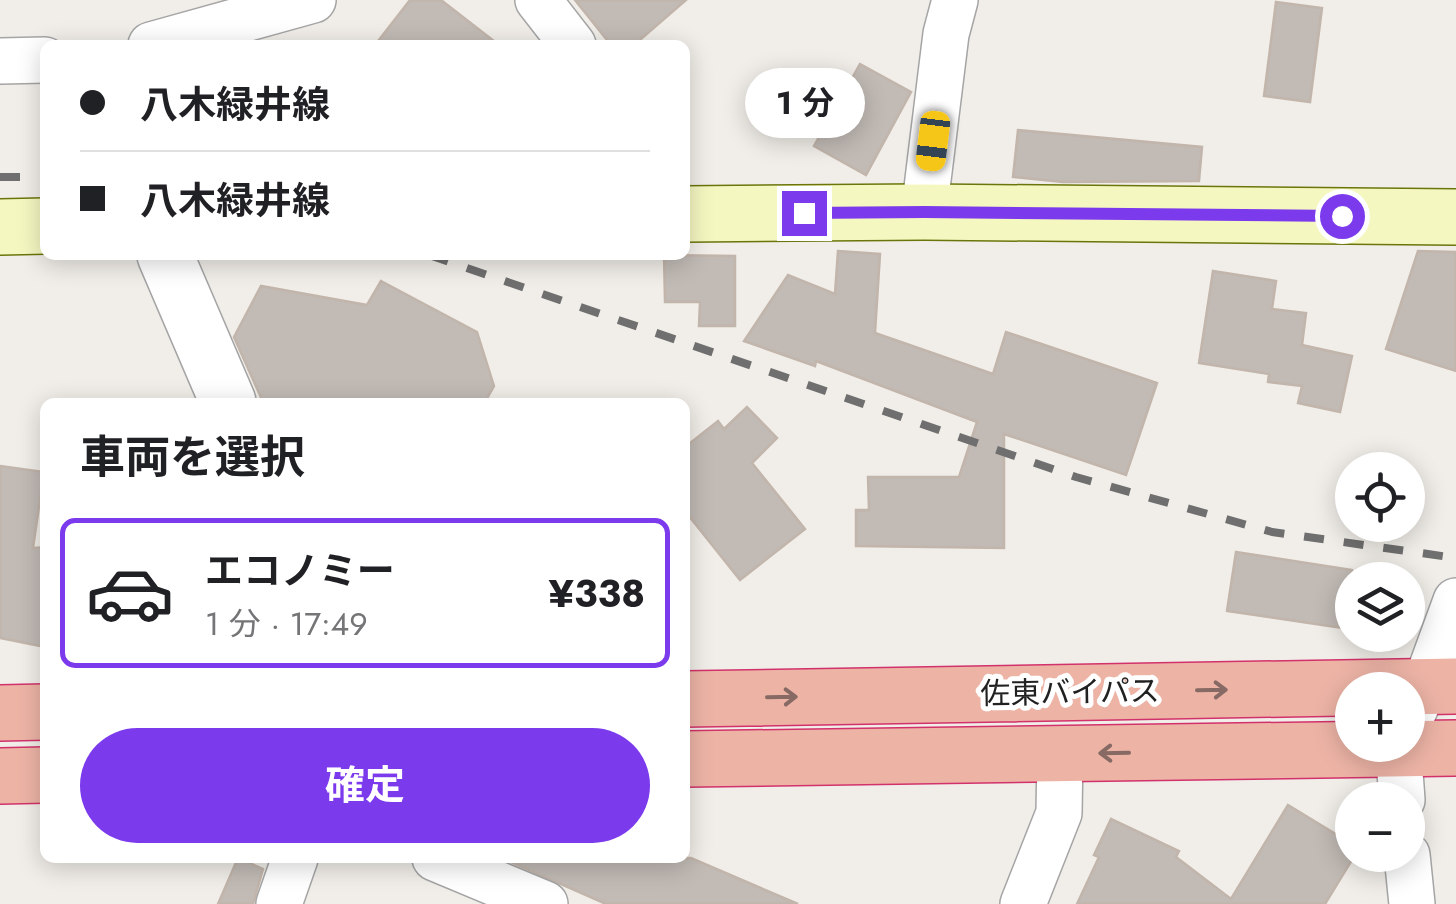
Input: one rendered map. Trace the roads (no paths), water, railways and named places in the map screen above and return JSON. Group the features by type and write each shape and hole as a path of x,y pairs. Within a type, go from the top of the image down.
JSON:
{"highway":[{"name":"佐東バイパス","path":"690,699 1335,728"},
{"path":"0,713 40,712"},
{"name":"佐東バイパス","path":"1425,736 1456,748"},
{"name":"佐東バイパス","path":"690,759 1060,754 1335,737"},
{"path":"0,776 40,774"}],"main road":[{"path":"690,214 1456,217"},
{"path":"0,227 40,226"}],"street":[{"path":"169,40 313,0"},
{"path":"538,0 569,40"},
{"path":"924,212 946,34 955,0"},
{"path":"0,62 40,60"},
{"path":"167,260 226,398"},
{"path":"1425,698 1456,601"},
{"path":"1022,904 1059,813 1060,754"},
{"path":"279,904 293,863"},
{"path":"447,863 545,904"},
{"path":"1409,872 1412,904"}],"railway":[{"path":"0,177 40,177"},
{"path":"444,260 1076,477 1272,532 1456,558"}]}
